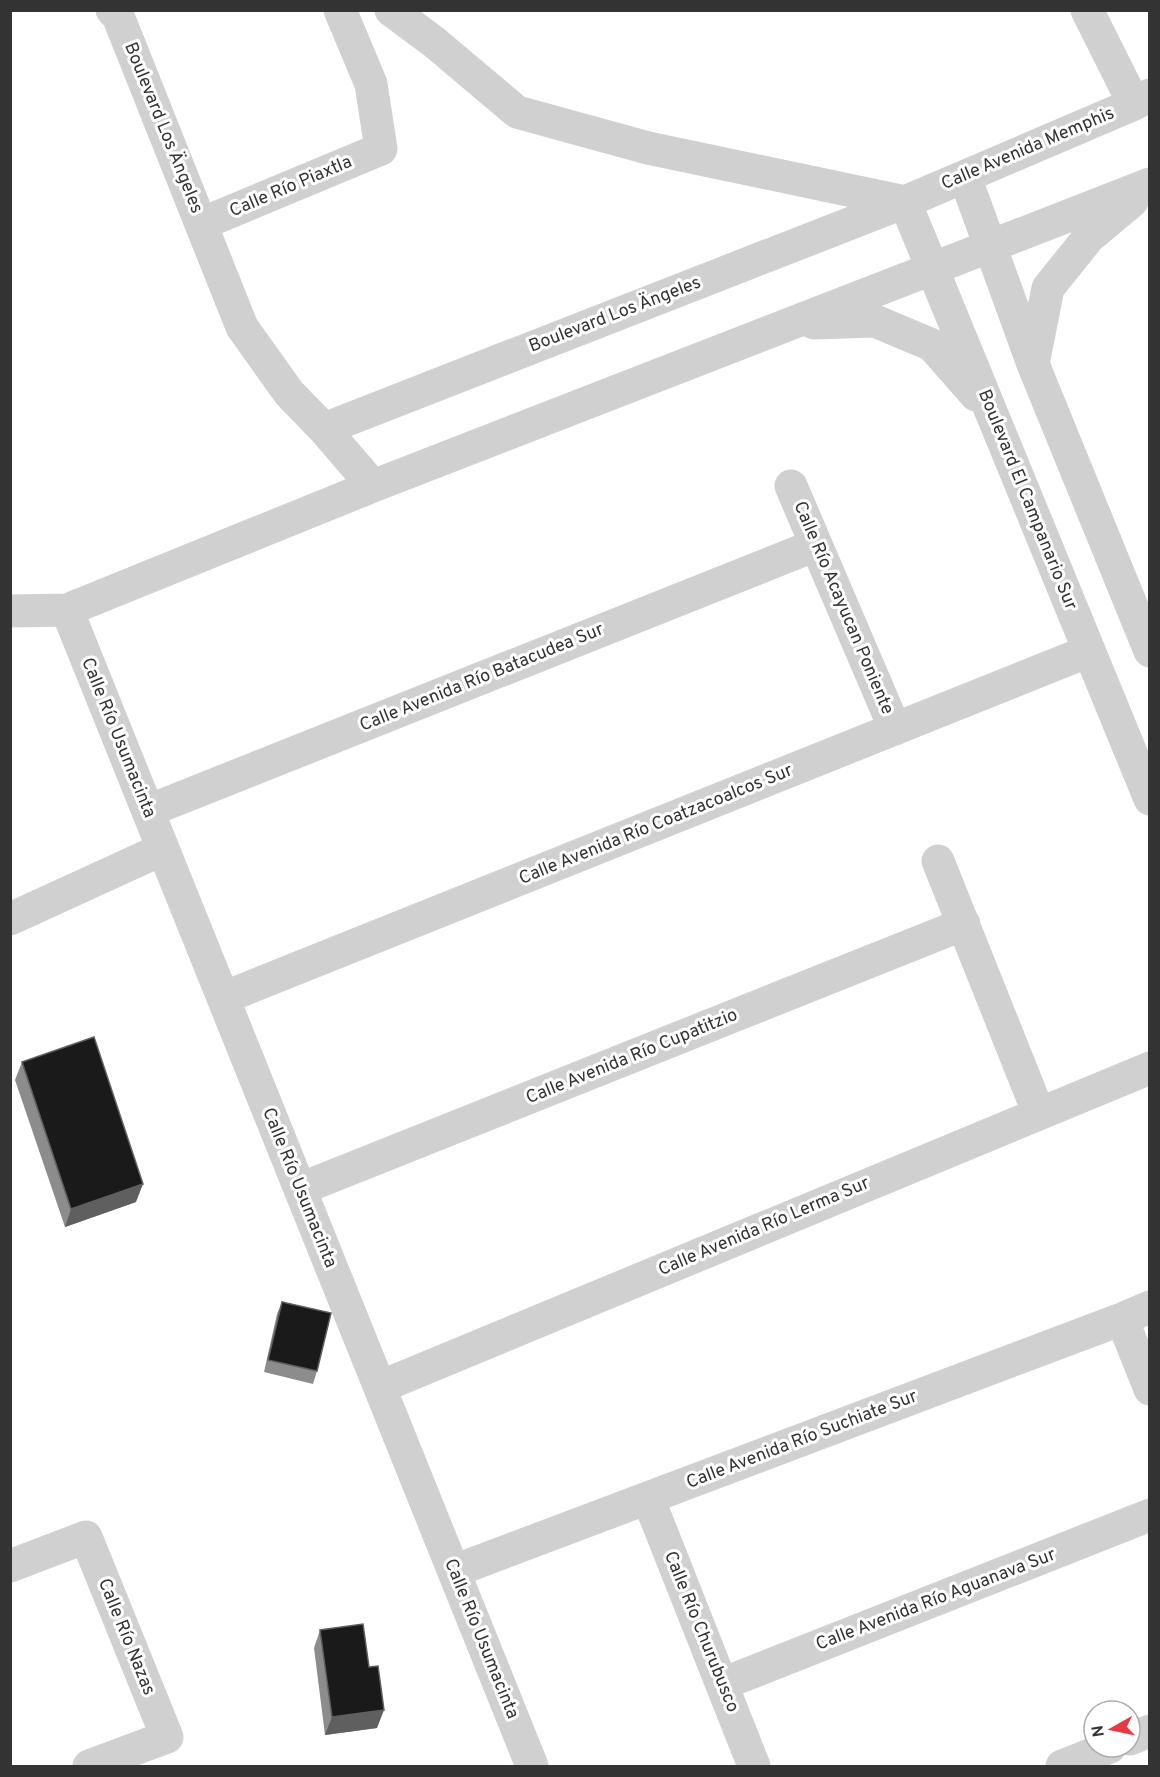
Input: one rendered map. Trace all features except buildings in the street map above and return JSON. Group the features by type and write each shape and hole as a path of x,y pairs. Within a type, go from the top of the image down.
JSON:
{"street":[{"name":"Boulevard Los Ängeles","path":"112,10 118,16 242,327 289,393 324,429 373,486"},
{"name":"Calle Río Piaxtla","path":"201,224 381,149 371,84 340,10"},
{"path":"390,10 434,42 517,112 648,148 905,202"},
{"path":"1087,10 1142,100"},
{"name":"Calle Avenida Memphis","path":"905,202 1142,100"},
{"path":"964,177 1033,364 1149,651"},
{"path":"19,615 67,610 373,486 1149,186"},
{"path":"1033,364 1048,288 1089,237 1149,186"},
{"name":"Boulevard Los Ängeles","path":"324,429 905,202"},
{"name":"Boulevard El Campanario Sur","path":"905,202 1149,799"},
{"path":"792,323 875,321 932,345 991,412"},
{"name":"Calle Río Acayucan Poniente","path":"791,486 895,729"},
{"name":"Calle Avenida Río Batacudea Sur","path":"148,811 816,545"},
{"name":"Calle Río Usumacinta","path":"67,610 532,1767"},
{"name":"Calle Avenida Río Coatzacoalcos Sur","path":"223,998 1089,651"},
{"path":"10,919 163,849"},
{"path":"938,861 1039,1114"},
{"name":"Calle Avenida Río Cupatitzio","path":"300,1189 964,924"},
{"name":"Calle Avenida Río Lerma Sur","path":"380,1387 1149,1068"},
{"path":"1136,1313 1149,1389"},
{"name":"Calle Avenida Río Suchiate Sur","path":"454,1571 1136,1313"},
{"name":"Calle Río Churubusco","path":"648,1498 754,1767"},
{"name":"Calle Avenida Río Aguanava Sur","path":"722,1684 1149,1515"},
{"name":"Calle Río Nazas","path":"10,1566 86,1537 166,1737 89,1767"},
{"path":"1062,1767 1082,1759"}]}
